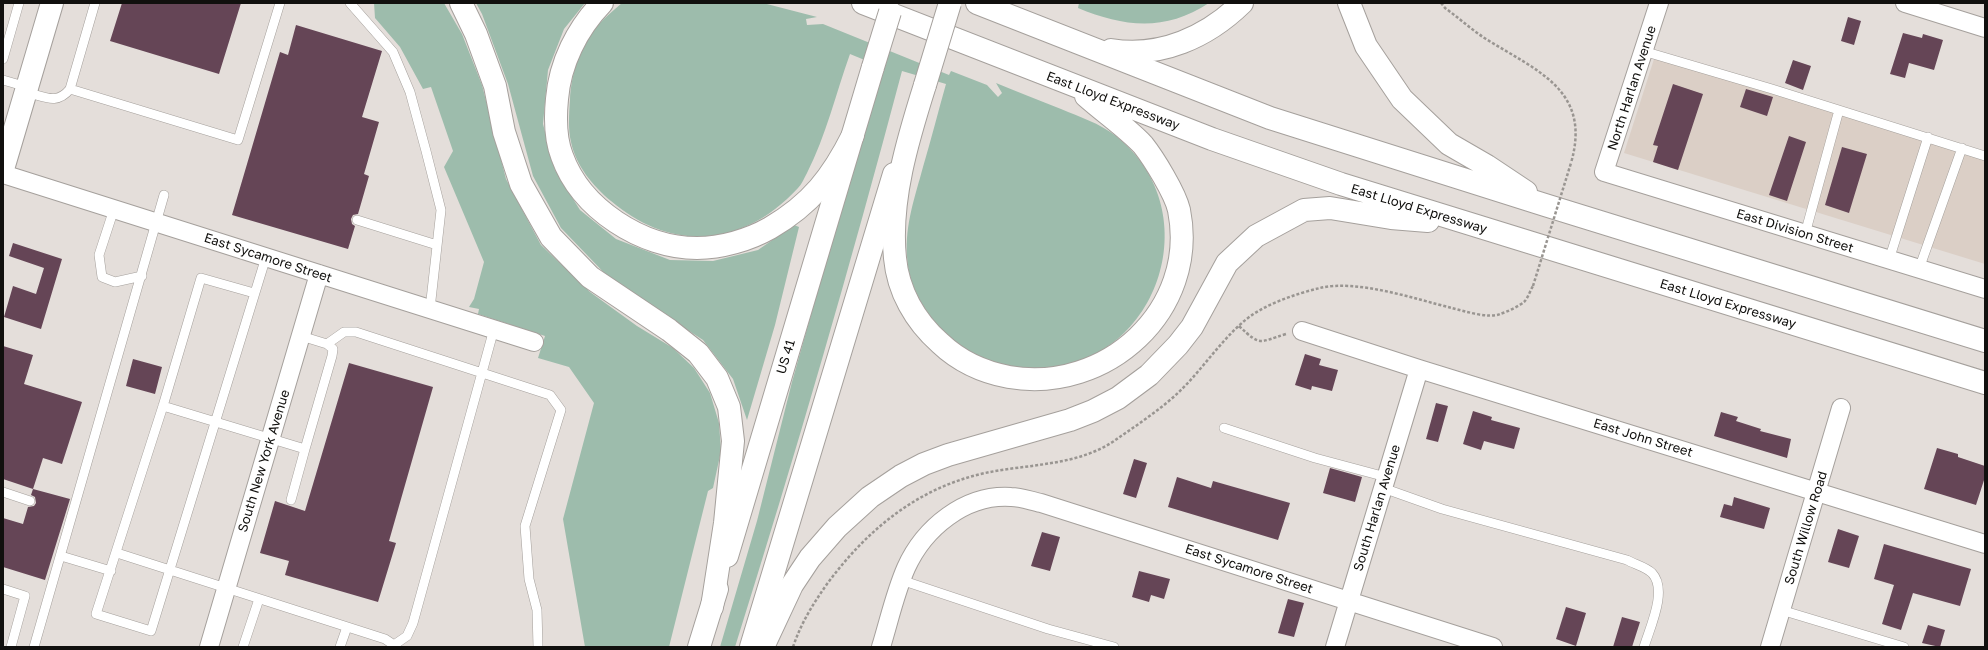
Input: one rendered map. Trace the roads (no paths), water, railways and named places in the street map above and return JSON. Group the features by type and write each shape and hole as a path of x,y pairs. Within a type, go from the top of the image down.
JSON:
{"main road":[{"path":"3,169 52,3"},
{"path":"461,3 476,34 495,86 504,132 521,184 551,237 590,277 669,330 698,353 717,378 729,407 733,441 725,523 712,607"},
{"path":"602,3 590,16 573,42 564,66 558,87 556,134 562,157 584,194 600,210 620,225 646,238 672,245 697,248 721,245 743,239 769,229 808,202 838,165 853,135"},
{"name":"East Lloyd Expressway","path":"863,3 1254,154 1466,224 1985,383"},
{"name":"US 41","path":"700,647 893,3"},
{"path":"950,3 906,144 894,231 895,259 904,293 911,309 932,336 960,360 981,370 995,374 1036,380 1061,378 1098,366 1116,356 1141,336 1159,311 1170,290 1178,269 1180,248 1179,209 1156,164 1142,144 1075,86"},
{"path":"977,3 1270,118 1985,341"},
{"path":"1084,45 1121,52 1146,52 1170,47 1192,39 1213,27 1242,3"},
{"path":"1349,3 1366,46 1402,99 1449,144 1487,166 1545,205"},
{"path":"750,647 888,194 925,85"},
{"path":"763,647 792,585 810,558 837,527 865,500 901,476 924,464 948,455 1070,420 1093,411 1118,398 1149,376 1178,345 1192,327 1227,263 1256,236 1304,210 1330,208 1391,218 1466,224"}],"street":[{"name":"North Harlan Avenue","path":"1604,172 1659,3"},
{"path":"1905,3 1985,28"},
{"name":"East Division Street","path":"1604,172 1985,289"},
{"name":"East Sycamore Street","path":"3,174 534,342"},
{"name":"South New York Avenue","path":"209,647 319,274"},
{"name":"East John Street","path":"1302,331 1419,369 1985,544"},
{"name":"South Harlan Avenue","path":"1334,647 1419,369"},
{"name":"South Willow Road","path":"1770,647 1841,408"},
{"name":"East Sycamore Street","path":"881,647 901,580 913,555 933,528 964,507 978,501 1004,497 1022,498 1041,503 1493,647"}],"lane":[{"path":"3,59 19,3"},
{"path":"3,80 55,100 64,97 70,89 95,3"},
{"path":"70,89 238,140 280,3"},
{"path":"350,3 387,44 410,92 441,210 430,309"},
{"path":"1643,52 1840,110 1985,156"},
{"path":"1805,234 1840,110"},
{"path":"1888,260 1928,137"},
{"path":"1919,269 1962,148"},
{"path":"34,647 142,276 164,195"},
{"path":"114,209 99,255 102,277 114,282 142,276"},
{"path":"357,220 437,245"},
{"path":"254,293 201,278 163,406 117,553 96,614 151,631 266,257"},
{"path":"117,553 386,640 394,646 407,636 413,622 494,329"},
{"path":"328,344 344,332 356,332 550,395 561,410 526,526 529,579 537,610 538,647"},
{"path":"291,500 333,349 328,344 301,336"},
{"path":"163,406 305,448"},
{"path":"1224,428 1385,483 1449,511 1627,560 1651,572 1659,581 1660,594 1644,647"},
{"path":"3,492 30,501"},
{"path":"61,556 111,570"},
{"path":"901,580 1048,629 1114,647"},
{"path":"3,588 25,596 11,647"},
{"path":"243,647 259,599"},
{"path":"1781,610 1904,647"},
{"path":"340,647 347,627"}]}
